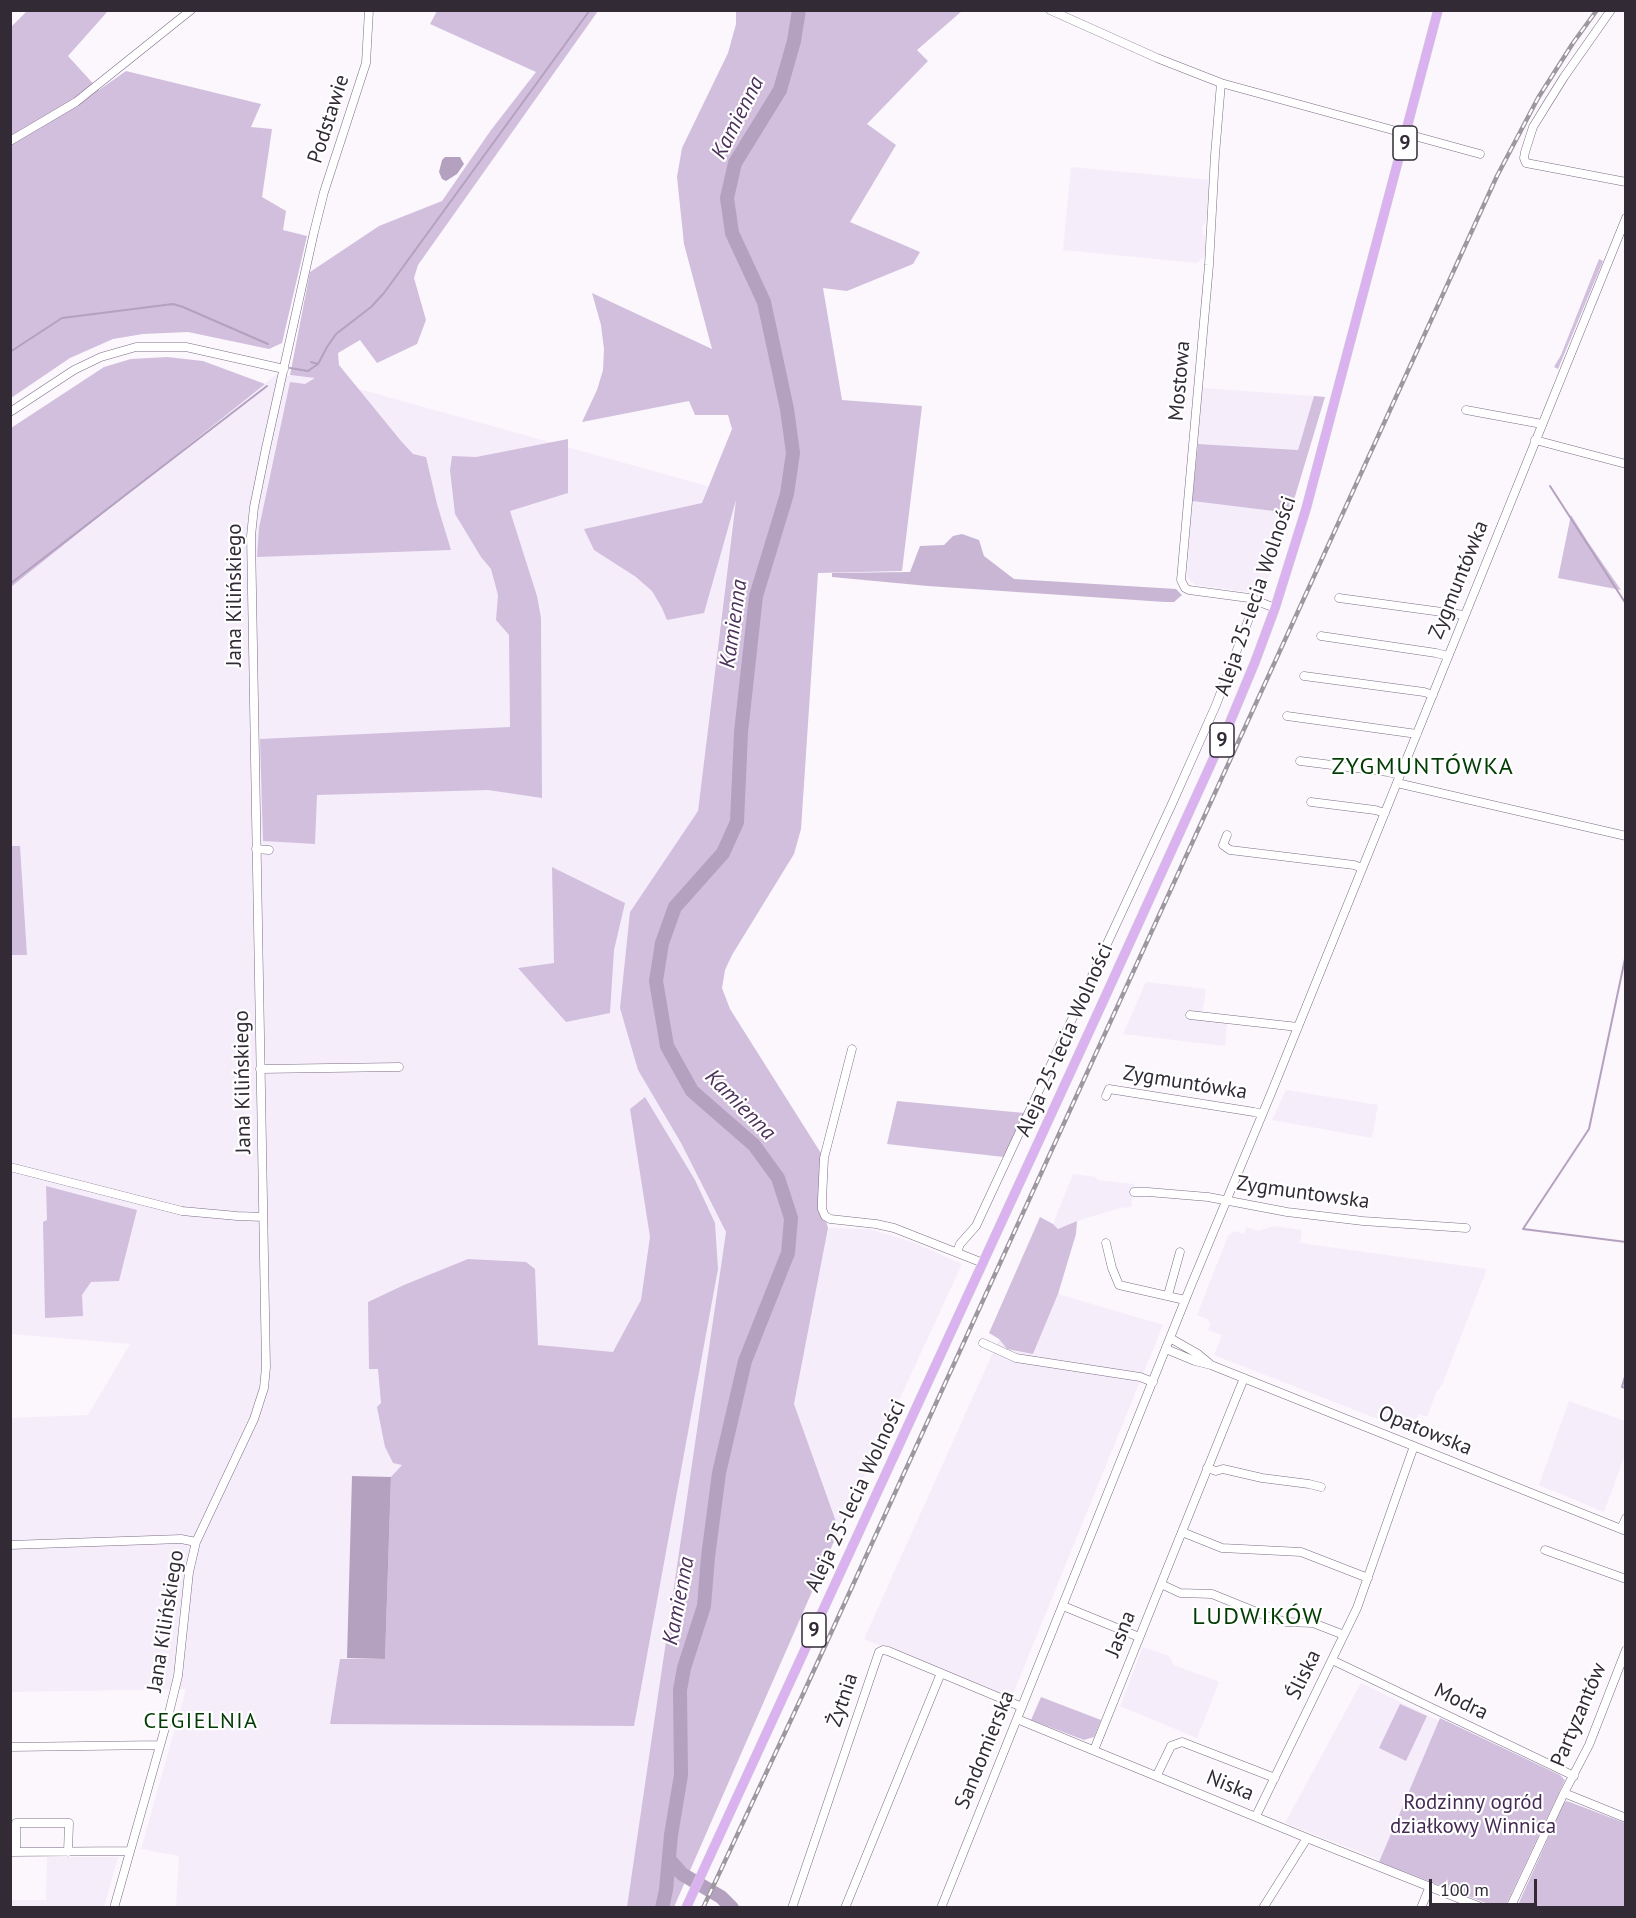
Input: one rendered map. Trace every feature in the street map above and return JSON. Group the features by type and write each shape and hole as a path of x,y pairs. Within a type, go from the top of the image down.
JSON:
{"main road":[{"name":"Aleja 25-lecia Wolności","path":"686,1908 1230,722 1275,608 1306,509 1407,135 1438,10"}],"street":[{"path":"10,141 76,102 191,10"},
{"name":"Podstawie","path":"313,237 324,192 365,69 368,52 369,10"},
{"path":"1050,10 1157,58 1221,83 1480,154"},
{"path":"1611,10 1564,77 1533,127 1525,152 1526,163 1626,182"},
{"name":"Mostowa","path":"1221,83 1209,265 1181,580 1185,588 1189,590 1256,600 1275,608"},
{"name":"Zygmuntówka","path":"1170,1338 1626,218"},
{"name":"Jana Kilińskiego","path":"114,1908 178,1676 189,1572 196,1542 254,1419 264,1388 266,1366 251,536 258,487 313,237"},
{"path":"10,412 74,370 102,357 136,347 186,347 284,369"},
{"path":"1466,410 1542,424"},
{"path":"1535,440 1626,464"},
{"path":"1339,598 1464,615"},
{"path":"957,1252 960,1244 976,1226 1171,806 1216,705 1256,600"},
{"path":"1321,636 1436,652 1448,656"},
{"path":"1304,676 1433,695"},
{"path":"1287,716 1417,734"},
{"path":"1300,761 1388,772 1398,779 1626,836"},
{"path":"1311,802 1385,813"},
{"path":"1227,835 1223,845 1230,850 1354,865 1362,868"},
{"path":"256,849 269,850"},
{"path":"1190,1015 1298,1027"},
{"path":"852,1049 824,1158 822,1209 825,1215 830,1219 894,1228 983,1263"},
{"path":"260,1069 399,1066"},
{"name":"Zygmuntówka","path":"1106,1096 1109,1089 1262,1114"},
{"path":"10,1167 182,1211 263,1217"},
{"name":"Zygmuntowska","path":"1134,1192 1208,1197 1287,1212 1352,1220 1467,1228"},
{"path":"1106,1243 1119,1285 1185,1300"},
{"path":"1168,1295 1180,1252"},
{"name":"Sandomierska","path":"941,1908 1170,1338"},
{"name":"Opatowska","path":"1170,1338 1198,1354 1211,1365"},
{"path":"983,1343 1016,1358 1140,1377 1153,1382"},
{"name":"Opatowska","path":"1166,1349 1623,1530"},
{"name":"Jasna","path":"1094,1750 1244,1378"},
{"name":"Śliska","path":"1256,1816 1344,1635 1368,1578 1414,1446"},
{"path":"1207,1468 1321,1487"},
{"path":"1623,1530 1626,1518"},
{"path":"1182,1532 1222,1548 1301,1552 1368,1578"},
{"path":"10,1545 181,1539 196,1542"},
{"path":"1545,1550 1626,1579"},
{"path":"1161,1584 1180,1593 1212,1594 1269,1617 1286,1622 1313,1623 1344,1635"},
{"path":"1063,1606 1138,1637"},
{"name":"Partyzantów","path":"1510,1908 1564,1793 1590,1745 1626,1650"},
{"name":"Żytnia","path":"792,1908 877,1655 881,1651 888,1651 1022,1707"},
{"name":"Modra","path":"1332,1660 1574,1776"},
{"path":"845,1908 941,1673"},
{"name":"Niska","path":"1017,1719 1483,1908"},
{"path":"1157,1775 1171,1746 1176,1742 1182,1742 1275,1778"},
{"path":"10,1747 160,1745"},
{"name":"Partyzantów","path":"1564,1793 1626,1818"},
{"path":"68,1852 69,1823 16,1823 13,1852 68,1852 130,1851"},
{"path":"1263,1908 1307,1838"},
{"path":"1421,1908 1430,1886"}],"shaded area":[{"path":"445,157 460,157 464,164 457,174 446,181 442,179 439,172"},
{"path":"1071,167 1210,180 1206,222 1202,226 1203,234 1207,236 1205,256 1197,263 1063,250"},
{"path":"276,375 316,377 736,494 698,812 630,912 638,1070 681,1143 726,1232 628,1906 176,1907 179,1856 141,1849 186,1689 11,1692 10,1418 88,1415 130,1344 11,1334 10,955 27,954 20,846 10,846 11,578"},
{"path":"1202,388 1314,396 1298,450 1198,444"},
{"path":"1192,501 1290,513 1263,594 1195,585 1187,577"},
{"path":"962,534 979,540 984,556 1014,579 1176,589 1182,595 1174,602 1165,602 832,577 832,573 910,572 920,546 944,545 953,536"},
{"path":"1146,982 1206,989 1202,1016 1227,1019 1225,1046 1123,1034"},
{"path":"1286,1090 1378,1105 1372,1138 1272,1120"},
{"path":"1073,1174 1096,1177 1097,1180 1134,1184 1131,1207 1120,1208 1058,1229 1053,1224"},
{"path":"1273,1226 1302,1230 1300,1243 1487,1269 1442,1385 1437,1391 1427,1417 1419,1414 1411,1432 1214,1355 1222,1335 1208,1330 1211,1323 1208,1322 1209,1320 1197,1315 1228,1236 1234,1231 1244,1234 1246,1227 1259,1231"},
{"path":"828,1228 870,1229 912,1242 962,1264 839,1530 794,1404"},
{"path":"1058,1294 1163,1325 1011,1699 864,1639 999,1339 1007,1349 1033,1354"},
{"path":"1569,1401 1625,1421 1625,1455 1604,1512 1539,1485"},
{"path":"352,1476 391,1477 385,1659 347,1658"},
{"path":"1143,1647 1169,1656 1174,1665 1219,1682 1197,1738 1120,1706"},
{"path":"1361,1683 1439,1721 1380,1860 1285,1823"},
{"path":"47,1857 118,1857 104,1907 11,1907 11,1900 46,1900"}],"green space":[{"path":"27,11 108,11 68,56 99,90 126,71 261,104 251,127 272,129 262,197 286,211 283,230 307,236 282,343 269,349 188,332 143,334 113,339 70,358 11,398 11,27"},
{"path":"437,11 598,11 418,265 414,278 426,320 417,344 377,363 360,340 338,353 339,365 401,441 413,454 426,457 451,550 257,557 259,528 290,382 305,384 315,378 290,375 310,272 379,226 442,201 491,130 536,72 430,24"},
{"path":"736,11 962,11 917,50 928,61 867,124 896,145 850,222 920,252 913,264 847,291 823,288 842,400 922,406 902,571 818,573 801,829 794,854 732,955 725,970 722,988 730,1009 824,1158 825,1216 828,1228 794,1404 839,1530 674,1907 627,1907 726,1232 681,1143 638,1070 620,1008 630,912 698,811 736,500 704,613 667,620 652,591 636,577 594,550 584,529 702,503 732,429 728,415 695,415 689,401 582,422 597,390 603,370 604,349 601,325 592,293 712,349 684,244 677,177 682,148 728,53 736,24"},
{"path":"1599,259 1603,261 1558,369 1554,367 1561,355"},
{"path":"167,357 203,361 265,384 11,587 11,428 104,367 131,359"},
{"path":"1314,396 1325,397 1290,513 1192,501 1198,444 1298,450"},
{"path":"568,439 568,493 510,511 537,596 541,618 542,798 488,790 317,795 315,844 263,841 260,739 510,727 509,635 496,620 498,595 491,569 455,514 450,470 452,456 476,457"},
{"path":"1571,515 1588,542 1621,590 1558,578"},
{"path":"11,846 20,846 27,955 11,955"},
{"path":"552,867 625,903 614,950 610,1013 566,1022 518,968 554,963"},
{"path":"645,1097 695,1180 715,1223 718,1269 634,1726 330,1724 340,1659 385,1659 391,1477 402,1465 393,1463 385,1447 377,1407 381,1403 378,1369 369,1369 368,1302 468,1259 526,1262 535,1269 538,1345 613,1352 641,1300 650,1237 630,1109"},
{"path":"897,1101 1024,1113 1004,1157 887,1144"},
{"path":"46,1186 137,1210 119,1281 91,1282 82,1295 83,1316 45,1318 43,1222 47,1220"},
{"path":"1040,1217 1058,1229 1077,1221 1076,1234 1058,1294 1033,1354 1007,1349 999,1339 989,1333"},
{"path":"1041,1697 1101,1720 1094,1737 1084,1740 1031,1720"},
{"path":"1400,1704 1427,1716 1406,1761 1379,1748"},
{"name":"Rodzinny ogród działkowy Winnica","path":"1440,1718 1560,1775 1565,1780 1505,1907 1496,1907 1379,1862"},
{"name":"Rodzinny ogród działkowy Winnica","path":"1567,1801 1625,1823 1625,1907 1517,1907 1564,1803"}],"waterway":[{"path":"311,362 318,364 336,334 371,307 384,293 590,10"},
{"name":"Kamienna","path":"662,1908 681,1775 680,1690 684,1668 704,1606 719,1473 745,1361 788,1253 791,1218 778,1178 754,1145 692,1091 667,1046 656,981 662,943 675,907 723,853 737,822 741,732 756,596 787,494 793,453 787,409 764,302 732,233 727,198 735,163 780,90 794,41 799,10"},
{"path":"10,352 62,318 173,304 268,344"},
{"path":"290,368 308,371 318,364"},
{"path":"10,584 267,386"},
{"path":"1550,486 1626,604"},
{"path":"1626,954 1589,1129 1523,1229 1626,1242"},
{"path":"1626,1373 1622,1387 1626,1388"},
{"path":"669,1859 682,1874 721,1897 732,1908"}],"railway":[{"path":"703,1908 1497,176 1538,98 1597,10"}],"district":[{"name":"ZYGMUNTÓWKA","path":"1423,767"},
{"name":"LUDWIKÓW","path":"1258,1617"},
{"name":"CEGIELNIA","path":"201,1722"}]}
